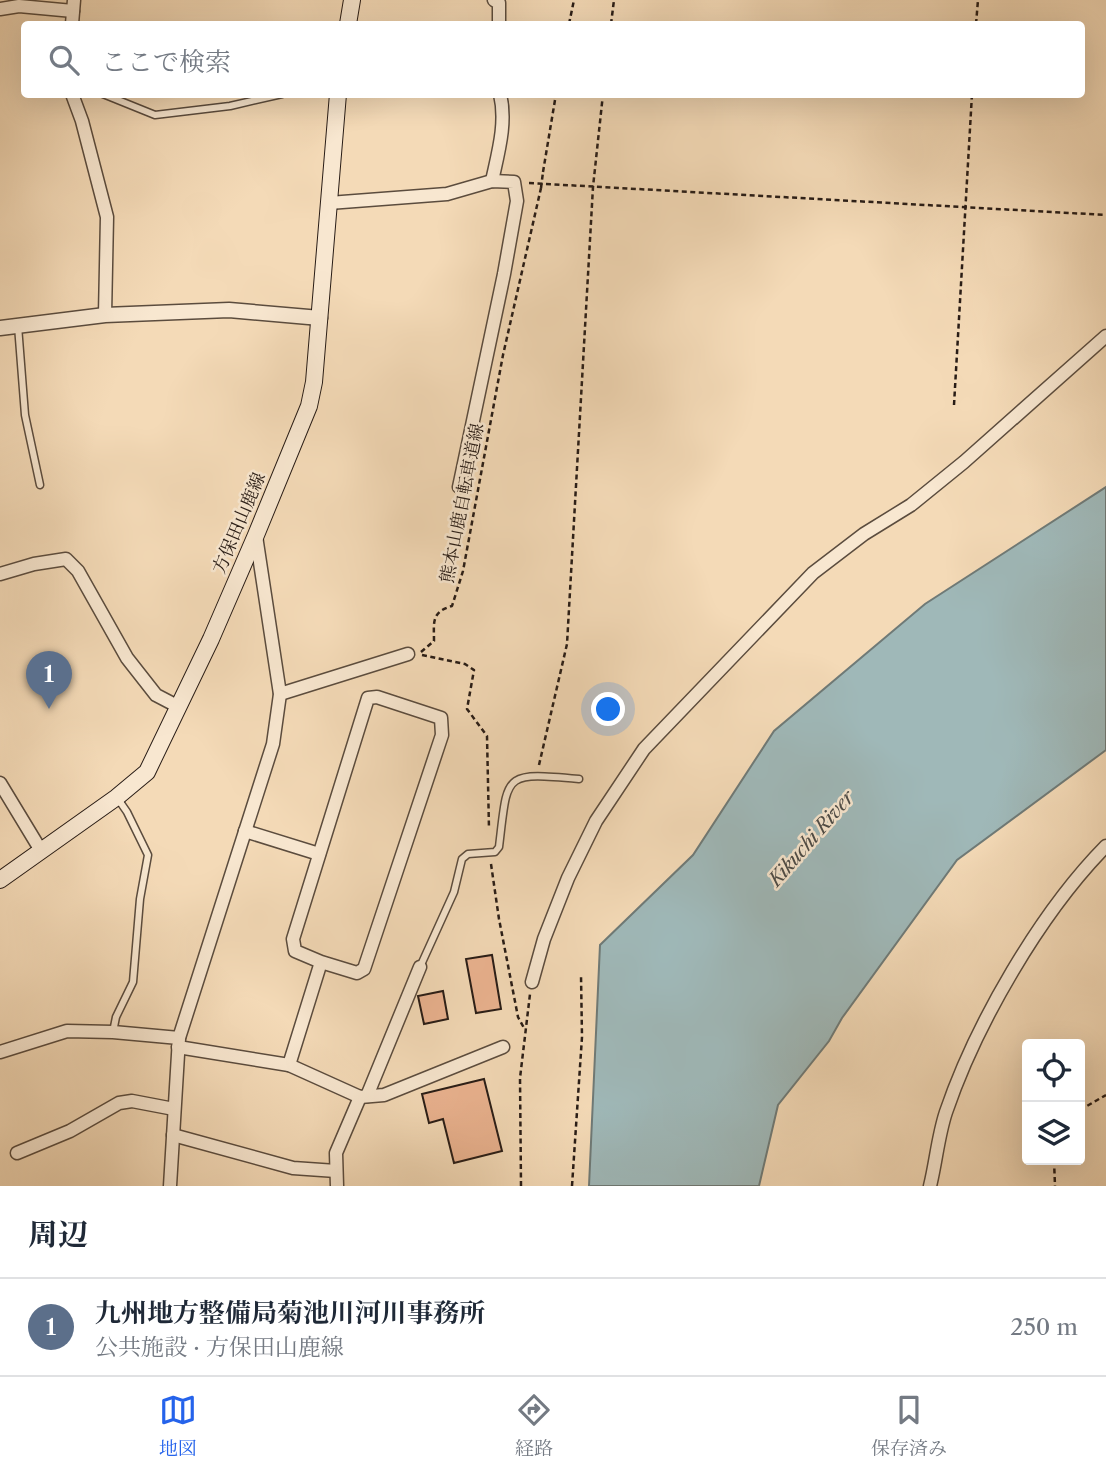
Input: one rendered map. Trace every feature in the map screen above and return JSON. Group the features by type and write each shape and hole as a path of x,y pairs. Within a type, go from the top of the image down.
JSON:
{"main road":[{"path":"348,21 352,0"},
{"name":"方保田山鹿線","path":"0,880 148,772 256,535 309,406 314,382 338,98"}],"street":[{"path":"494,0 499,3 499,21"},
{"path":"0,9 74,5"},
{"path":"73,98 107,217 105,315"},
{"path":"492,181 502,127 501,98"},
{"path":"329,203 447,194 492,181 514,182 517,201 459,487"},
{"path":"0,328 105,315 229,310 320,318"},
{"path":"532,982 544,939 568,878 596,821 644,750 813,573 864,534 911,505 964,462 1106,336"},
{"path":"170,1186 178,1042 273,744 280,694 256,535"},
{"path":"0,574 34,564 66,559 78,571 127,658 156,695 179,707"},
{"path":"280,694 408,654"},
{"path":"377,697 441,718 442,735 364,969 357,973 321,962 295,951 293,939 368,698 377,697"},
{"path":"0,783 40,849"},
{"path":"245,831 319,855"},
{"path":"930,1186 945,1114 973,1046 1014,970 1066,892 1106,846"},
{"path":"289,1065 321,962"},
{"path":"337,1186 336,1153 420,967"},
{"path":"0,1052 67,1031 113,1032 178,1042 289,1065 363,1097 384,1095 503,1047"},
{"path":"17,1153 70,1131 119,1103 132,1101 174,1109"},
{"path":"173,1135 293,1168 336,1171"}],"lane":[{"path":"113,98 155,115 230,106 265,98"},
{"path":"18,326 24,415 40,485"},
{"path":"420,967 454,891 462,859 468,854 489,852 499,847 506,793 511,784 520,777 536,775 579,779"},
{"path":"113,1032 116,1017 133,982 140,899 148,855 117,797"}],"path":[{"path":"570,21 574,0"},
{"path":"611,21 614,0"},
{"path":"976,21 978,0"},
{"name":"熊本山鹿自転車道線","path":"521,1186 520,1078 524,1028 518,1017 489,852 487,736 467,709 474,670 465,664 419,654 434,641 435,618 440,609 452,606 463,571 503,355 541,188 555,98"},
{"path":"536,775 567,644 593,187 603,98"},
{"path":"954,405 972,98"},
{"path":"514,182 1106,215"},
{"path":"572,1186 582,1037 581,975"},
{"path":"524,1028 532,982"},
{"path":"1085,1107 1106,1095"},
{"path":"1054,1165 1055,1186"}],"water":[{"name":"Kikuchi River","path":"1106,487 1106,750 957,860 842,1018 829,1041 778,1105 759,1186 589,1186 600,945 693,855 774,731 925,604"}],"building":[{"path":"492,955 501,1009 476,1013 466,959"},
{"path":"443,991 448,1019 424,1024 418,996"},
{"path":"484,1079 502,1151 454,1163 443,1119 429,1123 422,1094"}],"place":[{"name":"九州地方整備局菊池川河川事務所","path":"49,709"}]}
